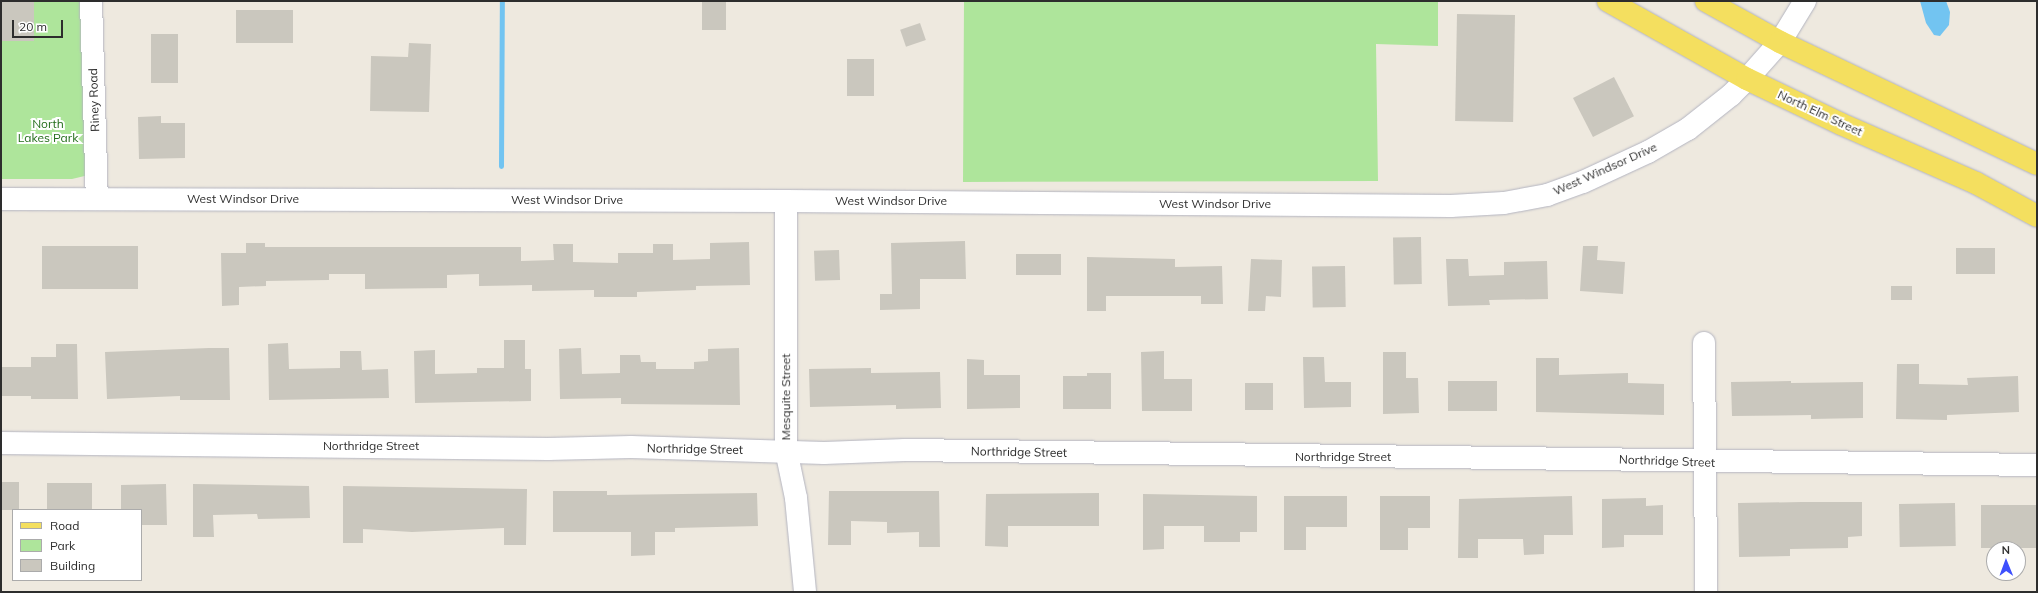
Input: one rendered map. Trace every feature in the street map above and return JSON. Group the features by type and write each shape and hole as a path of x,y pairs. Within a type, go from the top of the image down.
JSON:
{"main road":[{"name":"North Elm Street","path":"1608,1 1747,79 1841,124 1976,183 2037,216"},
{"path":"1706,1 1780,42 2037,164"}],"street":[{"name":"Riney Road","path":"91,1 98,199"},
{"name":"West Windsor Drive","path":"1,199 786,201 1451,206 1504,203 1547,195 1584,182 1648,152 1688,129 1732,95 1747,79 1780,42 1805,1"},
{"name":"Mesquite Street","path":"786,201 786,450 796,498 805,592"},
{"path":"1704,344 1706,592"},
{"name":"Northridge Street","path":"1,443 786,450 1496,458 1525,460 1604,459 1706,463 2037,465"}],"green space":[{"name":"North Lakes Park","path":"1,1 89,1 97,173 72,179 1,179"},
{"path":"964,1 1438,1 1438,46 1376,44 1378,181 963,182"}],"water":[{"path":"1920,1 1946,1 1950,12 1949,25 1940,36 1934,35 1926,23"}],"building":[{"path":"1,1 34,1 34,41 1,41"},
{"path":"702,1 726,1 726,30 702,30"},
{"path":"236,10 293,10 293,43 236,43"},
{"path":"1457,14 1515,15 1513,122 1455,121"},
{"path":"920,23 926,40 906,47 900,30"},
{"path":"151,34 178,34 178,83 151,83"},
{"path":"409,43 431,44 429,112 370,111 371,56 408,57"},
{"path":"847,59 874,59 874,96 847,96"},
{"path":"1614,77 1634,116 1593,137 1573,98"},
{"path":"161,116 161,123 185,123 185,158 139,159 138,117"},
{"path":"1393,237 1421,237 1422,284 1394,284"},
{"path":"965,241 966,279 920,279 920,309 880,310 880,294 892,294 891,243"},
{"path":"749,242 750,285 696,286 696,290 637,292 637,297 594,297 594,290 532,291 532,285 479,286 479,274 447,275 447,288 365,289 365,274 329,274 329,280 266,281 266,286 239,287 239,305 222,306 221,253 246,253 246,243 265,243 265,247 521,247 521,261 554,260 553,244 573,244 573,262 618,263 618,253 653,253 653,244 673,244 673,260 710,259 710,243"},
{"path":"42,246 138,246 138,289 42,289"},
{"path":"1583,246 1598,246 1597,260 1625,262 1623,294 1580,291"},
{"path":"1956,248 1995,248 1995,274 1956,274"},
{"path":"839,250 840,280 815,281 814,251"},
{"path":"1016,254 1061,254 1061,275 1016,275"},
{"path":"1087,257 1175,259 1175,267 1222,266 1223,304 1201,304 1201,296 1106,296 1106,311 1087,311"},
{"path":"1251,259 1282,260 1281,297 1266,296 1265,311 1248,311"},
{"path":"1446,259 1468,259 1469,276 1504,275 1504,262 1547,261 1548,299 1489,300 1490,305 1448,306"},
{"path":"1345,266 1346,307 1313,308 1312,267"},
{"path":"1891,286 1912,286 1912,300 1891,300"},
{"path":"504,340 525,340 525,369 531,369 531,401 415,403 414,351 435,350 435,374 477,373 477,368 504,368"},
{"path":"288,343 289,369 340,368 340,351 361,351 362,370 388,369 389,398 269,400 268,344"},
{"path":"56,344 77,344 78,399 31,399 31,396 1,396 1,367 31,367 31,357 56,357"},
{"path":"229,348 230,400 180,400 180,396 107,399 105,352"},
{"path":"581,348 582,374 620,373 620,355 640,355 641,362 656,362 656,369 694,369 694,362 708,361 708,349 739,348 740,405 621,404 621,398 560,399 559,349"},
{"path":"1164,351 1164,379 1192,379 1192,411 1142,411 1141,352"},
{"path":"1383,352 1406,352 1406,378 1418,378 1419,413 1383,414"},
{"path":"1303,357 1324,357 1325,382 1351,382 1351,407 1304,408"},
{"path":"1536,358 1559,358 1559,375 1628,373 1628,383 1664,384 1664,415 1536,412"},
{"path":"967,359 984,360 984,375 1020,375 1020,408 967,409"},
{"path":"1897,364 1919,364 1919,384 1968,385 1967,378 2018,376 2019,412 1947,415 1947,420 1896,419"},
{"path":"871,368 871,373 940,372 941,408 896,409 896,405 810,407 809,369"},
{"path":"1087,373 1111,373 1111,409 1063,409 1063,376 1087,376"},
{"path":"1448,381 1497,381 1497,411 1448,411"},
{"path":"1791,381 1791,383 1863,382 1863,418 1811,419 1811,415 1732,416 1731,382"},
{"path":"1245,383 1273,383 1273,410 1245,410"},
{"path":"1,482 19,482 19,509 1,510"},
{"path":"47,483 92,483 92,509 47,509"},
{"path":"166,484 167,525 142,525 142,509 121,509 121,485"},
{"path":"193,484 309,486 310,518 258,519 257,514 213,515 214,537 193,537"},
{"path":"343,486 527,489 526,545 504,545 504,528 412,532 363,529 363,543 343,543"},
{"path":"553,491 607,491 607,495 757,493 758,526 675,528 675,532 655,532 655,555 631,556 631,532 553,532"},
{"path":"829,491 939,491 940,547 919,547 919,532 887,533 887,522 851,521 851,545 828,545"},
{"path":"1099,493 1099,526 1008,526 1008,547 985,546 986,494"},
{"path":"1143,494 1257,496 1257,532 1240,532 1240,542 1204,542 1204,526 1164,526 1164,549 1143,550"},
{"path":"1284,496 1347,496 1347,527 1306,527 1306,550 1284,550"},
{"path":"1380,496 1430,496 1430,528 1408,528 1408,550 1380,550"},
{"path":"1572,496 1573,535 1544,535 1544,554 1524,555 1523,539 1478,539 1478,558 1458,558 1459,499"},
{"path":"1646,498 1646,506 1663,505 1663,535 1624,535 1624,547 1602,548 1602,499"},
{"path":"1862,502 1862,536 1848,537 1848,548 1790,549 1790,556 1739,557 1738,503"},
{"path":"1955,503 1956,546 1900,547 1899,504"},
{"path":"1981,505 2036,505 2036,548 2026,548 2026,541 1986,541 1986,548 1981,548"}],"waterway":[{"path":"501,166 502,1"}]}
